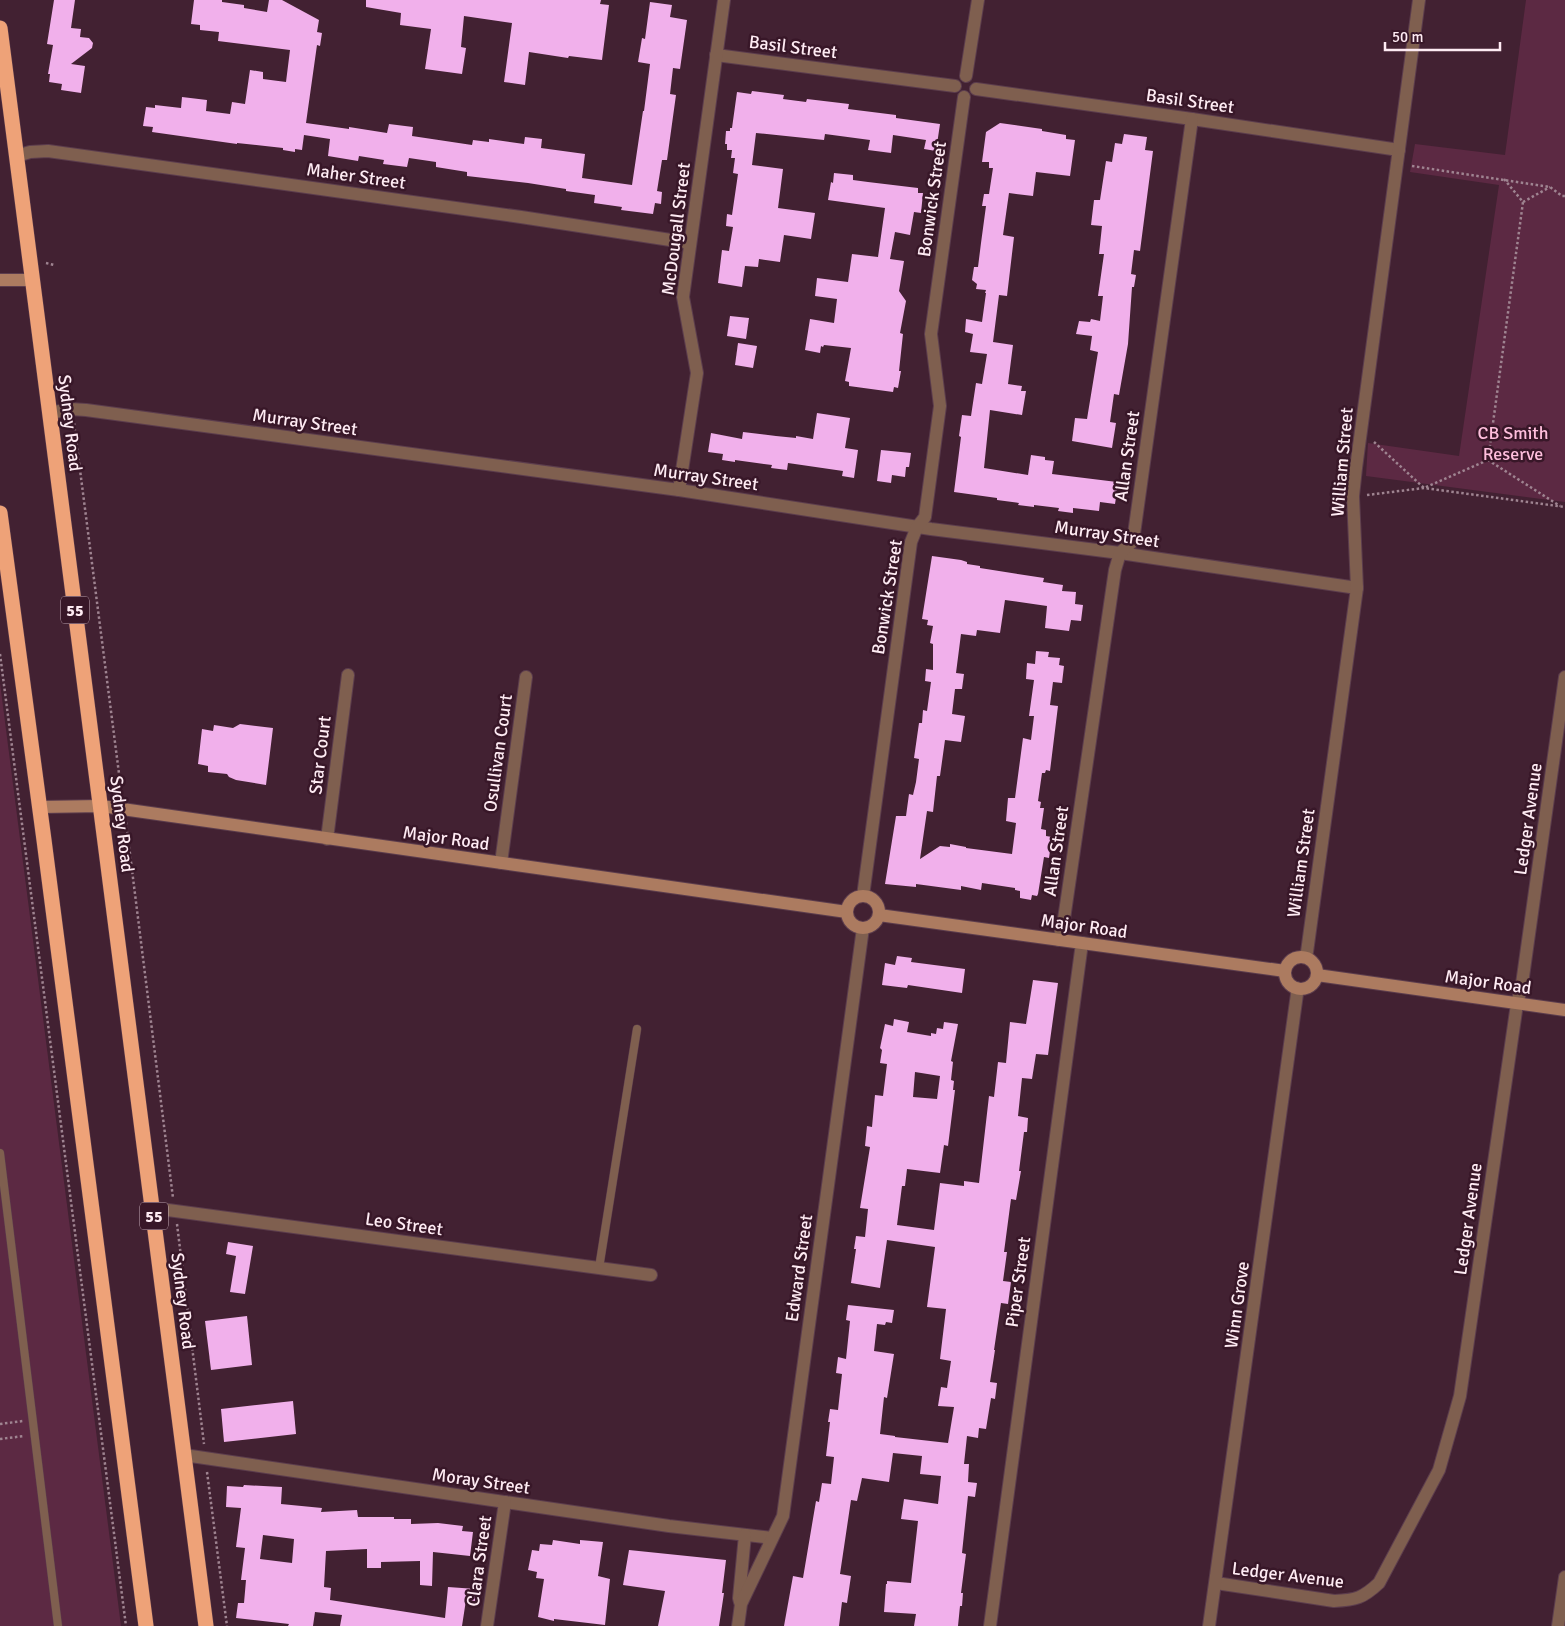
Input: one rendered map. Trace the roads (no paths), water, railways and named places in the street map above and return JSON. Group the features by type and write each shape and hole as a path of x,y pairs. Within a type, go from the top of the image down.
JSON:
{"highway":[{"name":"Sydney Road","path":"0,28 206,1626"},
{"path":"0,513 146,1626"}],"street":[{"name":"McDougall Street","path":"679,490 697,373 683,297 724,0"},
{"path":"966,76 978,0"},
{"name":"William Street","path":"1304,957 1357,588 1353,496 1419,0"},
{"name":"Basil Street","path":"716,54 955,86"},
{"path":"966,76 973,79 976,89 971,95 964,97 957,93 955,86 957,80 966,76"},
{"name":"Basil Street","path":"976,89 1399,150"},
{"name":"Bonwick Street","path":"864,896 911,542 917,527 925,517 940,406 931,334 964,97"},
{"name":"Allan Street","path":"1059,940 1064,919 1116,570 1120,553 1133,541 1192,119"},
{"name":"Maher Street","path":"17,156 30,152 48,151 521,217 690,243"},
{"path":"0,280 33,280"},
{"name":"Murray Street","path":"50,413 70,409 86,410 679,490 917,527 1120,553 1357,588"},
{"name":"Star Court","path":"327,839 348,675"},
{"name":"Osullivan Court","path":"501,863 526,677"},
{"name":"Ledger Avenue","path":"1216,1583 1334,1601 1352,1600 1367,1594 1379,1583 1439,1470 1460,1396 1517,1004 1522,984 1565,677"},
{"name":"Major Road","path":"40,807 101,806 847,912"},
{"path":"864,896 875,902 878,906 879,915 872,926 863,928 854,925 847,912 850,903 864,896"},
{"name":"Major Road","path":"879,915 1285,970"},
{"name":"Edward Street","path":"738,1626 741,1604 783,1516 863,928"},
{"name":"Piper Street","path":"990,1626 1082,944"},
{"path":"1297,956 1304,957 1313,962 1316,967 1316,975 1313,983 1302,989 1288,983 1285,970 1291,959 1297,956"},
{"name":"Major Road","path":"1316,975 1565,1010"},
{"name":"Winn Grove","path":"1209,1626 1296,1003 1296,988"},
{"name":"Leo Street","path":"153,1208 651,1275"},
{"name":"Moray Street","path":"184,1455 668,1526 772,1538"},
{"name":"Clara Street","path":"487,1626 505,1502"},
{"name":"Edward Street","path":"741,1604 739,1598 745,1535"},
{"path":"1558,1626 1565,1577"}],"lane":[{"path":"599,1268 637,1029"},
{"path":"0,1153 58,1626"}],"park label":[{"name":"CB Smith Reserve","path":"1513,443"}]}
